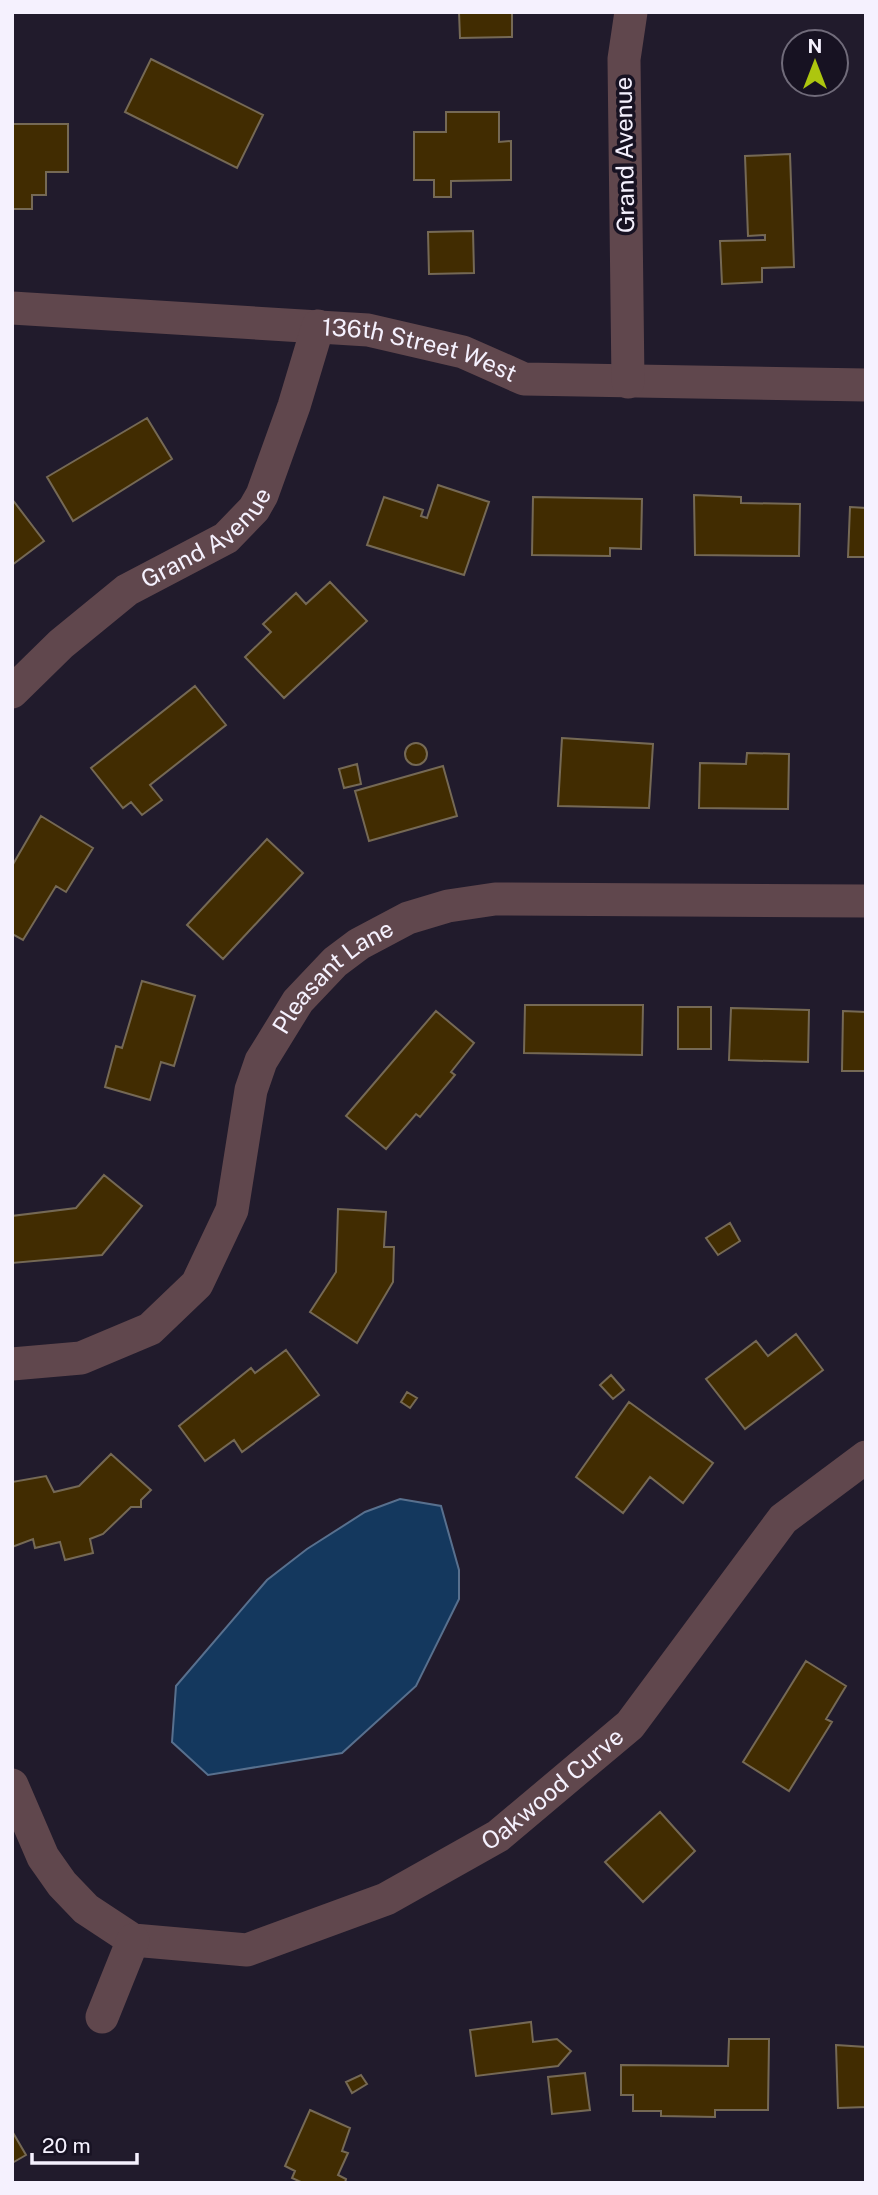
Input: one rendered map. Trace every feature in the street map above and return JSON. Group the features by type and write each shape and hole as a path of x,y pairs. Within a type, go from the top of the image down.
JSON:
{"street":[{"name":"Grand Avenue","path":"628,383 624,59 631,12"},
{"name":"136th Street West","path":"12,309 368,330 424,340 463,352 524,379 628,383 866,385"},
{"name":"Grand Avenue","path":"12,692 61,644 127,590 226,538 254,509 262,495 294,406 318,326"},
{"name":"Pleasant Lane","path":"13,1365 81,1358 150,1329 197,1284 232,1210 251,1090 261,1061 298,1001 335,962 359,944 408,918 448,906 495,900 866,901"},
{"name":"Oakwood Curve","path":"133,1940 247,1950 386,1899 498,1836 630,1725 783,1519 866,1457"},
{"path":"12,1784 43,1857 62,1884 86,1909 133,1940 102,2017"}],"water":[{"path":"400,1499 441,1506 459,1570 459,1599 416,1686 342,1753 208,1775 172,1742 176,1686 267,1580 307,1549 365,1512"}],"building":[{"path":"459,12 512,12 512,37 460,38"},
{"path":"151,59 263,115 237,168 125,112"},
{"path":"446,112 499,112 499,142 511,141 511,180 451,181 451,197 434,197 434,180 414,180 414,132 446,132"},
{"path":"12,124 68,124 68,172 46,172 46,195 32,195 32,209 12,209"},
{"path":"790,154 794,267 762,268 762,282 722,284 720,241 765,240 765,235 748,236 745,156"},
{"path":"473,231 474,273 429,274 428,232"},
{"path":"147,418 172,459 73,521 47,477"},
{"path":"438,485 489,502 464,575 367,545 384,497 423,510 421,516 427,518"},
{"path":"694,495 741,497 741,503 800,504 799,556 695,555"},
{"path":"533,497 642,499 641,549 610,548 610,556 532,555"},
{"path":"12,499 44,541 12,565"},
{"path":"850,507 866,508 866,557 848,557"},
{"path":"330,582 367,621 284,698 245,657 271,632 263,624 296,593 306,604"},
{"path":"195,686 226,725 150,785 162,800 142,815 131,802 123,808 91,768"},
{"path":"562,738 653,744 649,808 558,806"},
{"path":"416,743 424,746 427,754 424,762 416,765 408,762 405,754 408,746"},
{"path":"747,753 789,754 788,809 699,808 700,763 746,764"},
{"path":"357,764 361,784 344,788 339,769"},
{"path":"443,766 457,816 369,841 355,791"},
{"path":"41,816 93,848 66,892 56,886 23,940 12,934 12,866"},
{"path":"267,839 303,873 223,959 187,925"},
{"path":"142,981 195,996 174,1066 161,1062 150,1100 105,1087 116,1046 122,1048"},
{"path":"525,1005 643,1005 642,1055 524,1053"},
{"path":"678,1007 711,1007 711,1049 678,1049"},
{"path":"731,1008 809,1010 808,1062 729,1060"},
{"path":"436,1011 474,1043 451,1072 455,1075 420,1117 416,1114 386,1149 346,1116"},
{"path":"843,1011 866,1012 866,1071 842,1071"},
{"path":"104,1175 142,1206 102,1255 12,1263 12,1216 76,1208"},
{"path":"338,1209 386,1212 384,1247 394,1247 393,1282 357,1343 310,1312 336,1272"},
{"path":"730,1223 740,1241 718,1255 706,1238"},
{"path":"796,1334 823,1370 745,1429 706,1379 756,1341 768,1356"},
{"path":"286,1350 319,1395 242,1452 234,1440 205,1461 179,1426 251,1368 255,1373"},
{"path":"611,1375 624,1390 613,1399 600,1385"},
{"path":"407,1392 417,1398 410,1408 401,1402"},
{"path":"629,1402 713,1463 683,1503 650,1477 623,1513 576,1477"},
{"path":"111,1454 151,1490 141,1500 141,1507 131,1507 103,1534 90,1539 93,1553 65,1560 60,1542 35,1548 33,1539 12,1547 12,1482 46,1476 54,1492 79,1486"},
{"path":"806,1661 846,1686 826,1719 832,1722 789,1791 743,1762"},
{"path":"660,1812 695,1851 643,1902 605,1862"},
{"path":"531,2022 533,2042 557,2039 571,2051 558,2066 476,2076 470,2030"},
{"path":"729,2039 769,2039 768,2110 715,2110 715,2117 661,2116 661,2111 633,2111 633,2095 621,2095 621,2065 728,2066"},
{"path":"836,2045 866,2047 866,2107 838,2108"},
{"path":"585,2073 590,2110 552,2114 548,2077"},
{"path":"361,2075 367,2084 352,2093 346,2082"},
{"path":"310,2110 350,2128 342,2151 348,2153 338,2175 346,2179 345,2183 303,2183 292,2178 295,2171 285,2166"},
{"path":"12,2131 26,2155 12,2163"}]}
